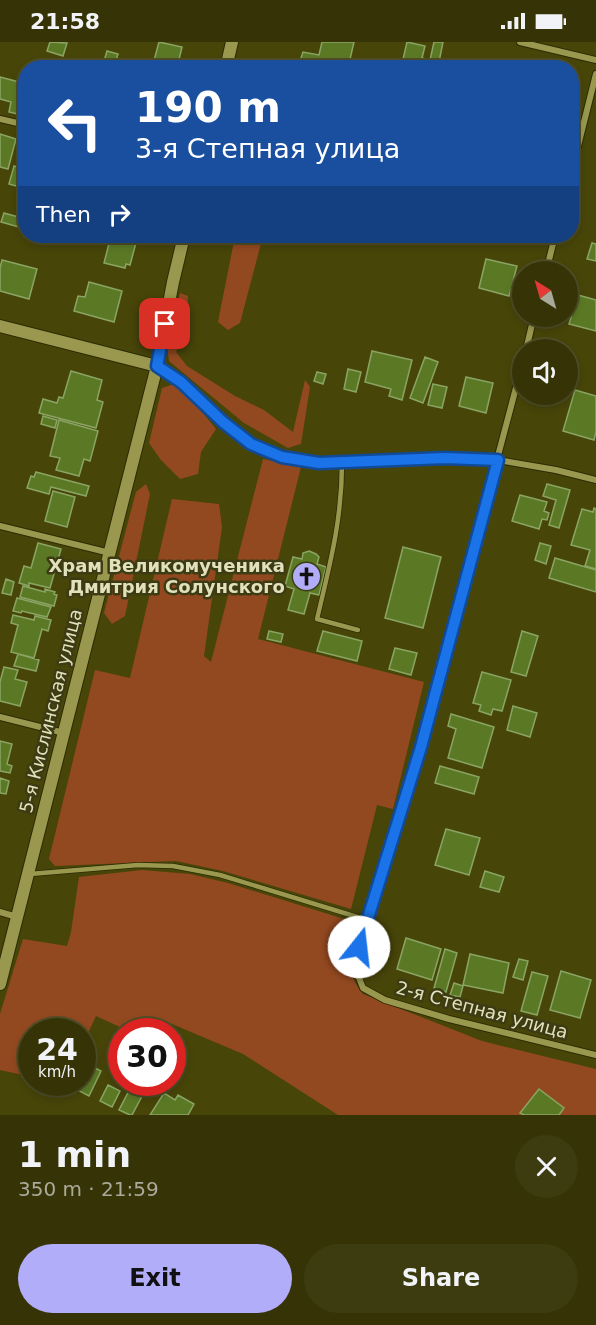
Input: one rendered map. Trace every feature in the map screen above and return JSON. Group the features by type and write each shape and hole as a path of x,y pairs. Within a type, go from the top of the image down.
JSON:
{"street":[{"path":"228,60 232,42"},
{"path":"520,42 596,60"},
{"path":"579,142 596,74"},
{"path":"0,119 18,123"},
{"name":"5-я Кислинская улица","path":"0,984 157,366 182,243"},
{"path":"549,261 553,243"},
{"path":"0,326 157,366 181,382 223,422 251,444 282,457 319,463 445,458 498,460 596,480"},
{"path":"367,920 421,747 512,405"},
{"path":"0,526 110,553"},
{"path":"0,717 63,733"},
{"path":"0,912 17,917"},
{"name":"2-я Степная улица","path":"367,920 359,947 356,970 363,988 385,1000 449,1019 596,1055"}],"lane":[{"path":"342,462 342,492 336,540 316,619 358,630"},
{"path":"29,874 138,865 173,866 220,875 367,920"}],"shaded area":[{"path":"234,243 261,243 240,323 228,330 218,322"},
{"path":"180,293 188,296 186,331 176,352 187,366 235,396 264,410 293,432 305,380 310,387 301,444 288,448 244,423 169,361 167,346"},
{"path":"174,384 190,397 216,429 201,452 198,474 180,479 161,460 149,443 162,388"},
{"path":"263,459 301,467 258,639 424,682 393,809 377,805 351,909 223,871 176,861 55,866 49,859 95,670 130,678 172,499 219,504 222,527 204,656 211,662"},
{"path":"146,484 150,494 125,616 112,624 104,613 136,492"},
{"path":"142,870 190,874 228,883 357,923 350,968 356,985 363,994 482,1041 596,1069 596,1115 338,1115 243,1054 186,1030 186,1018 108,1018 108,1021 96,1016 95,1018 18,1018 18,1074 0,1070 0,1014 23,939 67,946 79,877"}],"building":[{"path":"50,42 67,43 63,56 47,51"},
{"path":"159,42 182,47 179,60 154,60"},
{"path":"322,42 354,42 350,60 300,60 303,52 319,55"},
{"path":"407,42 425,46 422,58 430,60 403,60"},
{"path":"434,42 443,42 439,60 430,60"},
{"path":"107,51 118,54 116,60 104,60"},
{"path":"0,77 18,82 18,114 9,112 11,102 0,99"},
{"path":"0,134 16,139 8,169 0,167"},
{"path":"14,166 18,167 18,186 9,184"},
{"path":"4,213 18,217 18,227 1,222"},
{"path":"109,243 136,243 130,265 126,264 125,268 104,263"},
{"path":"592,243 596,244 596,261 587,259"},
{"path":"486,259 512,265 512,285 509,296 479,288"},
{"path":"2,260 37,269 29,299 0,291"},
{"path":"89,282 122,291 114,322 74,311 78,296 85,297"},
{"path":"578,295 596,300 596,331 578,326"},
{"path":"372,351 412,360 402,400 389,396 391,389 365,382"},
{"path":"425,357 438,362 423,403 410,398"},
{"path":"348,369 361,372 356,392 344,389"},
{"path":"71,371 102,380 97,400 103,402 96,428 39,413 43,399 57,403 59,397 63,398"},
{"path":"317,372 326,374 323,384 314,381"},
{"path":"466,377 493,383 486,413 459,406"},
{"path":"433,384 447,387 442,408 428,405"},
{"path":"578,391 596,396 594,440 563,431 571,405 578,405"},
{"path":"43,416 57,420 55,428 41,424"},
{"path":"59,420 98,431 90,461 84,459 79,476 56,470 60,458 50,456"},
{"path":"36,472 89,486 86,496 51,487 49,494 27,488 31,476 34,477"},
{"path":"547,484 570,490 559,528 549,525 556,500 543,496"},
{"path":"53,491 75,497 67,527 45,521"},
{"path":"520,495 547,502 544,511 549,513 547,520 542,519 539,529 512,521"},
{"path":"594,508 596,509 596,569 585,566 590,550 571,545 582,509 593,512"},
{"path":"38,543 61,549 50,588 19,583 24,566 31,568"},
{"path":"540,543 551,546 546,564 535,560"},
{"path":"403,547 441,557 423,628 385,618"},
{"name":"Храм Великомученика Дмитрия Солунского","path":"309,551 319,557 317,564 326,567 319,595 310,593 304,614 288,610 294,589 285,586 293,557 302,559 303,553"},
{"path":"555,558 596,570 596,592 549,578"},
{"path":"6,579 14,582 11,595 2,593"},
{"path":"23,586 45,592 45,589 55,592 54,594 57,595 54,606 20,597"},
{"path":"17,598 51,607 47,617 13,611"},
{"path":"13,615 34,620 35,616 51,620 48,631 42,629 34,658 11,652 18,625 11,623"},
{"path":"269,631 283,634 281,642 267,639"},
{"path":"323,631 362,641 357,661 317,651"},
{"path":"522,631 538,636 526,676 511,672"},
{"path":"395,648 417,653 411,675 389,669"},
{"path":"18,654 39,660 36,671 14,666"},
{"path":"4,667 18,670 15,679 27,682 20,706 0,701 0,682"},
{"path":"482,672 511,680 502,711 493,709 491,715 479,711 481,705 473,703"},
{"path":"513,706 537,713 530,737 507,730"},
{"path":"451,714 494,727 482,768 448,758 456,729 448,726"},
{"path":"0,741 12,744 7,764 12,766 10,773 0,771"},
{"path":"440,766 479,777 474,794 435,783"},
{"path":"0,778 9,781 6,794 0,793"},
{"path":"446,829 480,838 469,875 435,865"},
{"path":"485,871 504,877 499,892 480,887"},
{"path":"406,938 441,949 432,980 397,969"},
{"path":"445,949 457,953 446,992 434,988"},
{"path":"470,954 509,963 503,993 463,985"},
{"path":"519,959 528,961 523,980 513,977"},
{"path":"561,971 591,980 580,1018 550,1010"},
{"path":"532,972 548,976 537,1015 521,1011"},
{"path":"454,983 463,986 460,997 450,995"},
{"path":"96,1068 101,1071 96,1081"},
{"path":"108,1085 108,1096 118,1096 112,1107 100,1101"},
{"path":"539,1089 564,1108 559,1115 520,1113"},
{"path":"126,1096 142,1096 132,1115 119,1110"},
{"path":"162,1096 169,1096 175,1100 180,1096 194,1104 188,1115 150,1115"}],"place":[{"name":"Храм Великомученика Дмитрия Солунского","path":"306,576"}],"route":[{"path":"165,324 157,366 181,382 223,422 251,444 282,457 319,463 445,458 498,460 421,747 359,947"}]}
